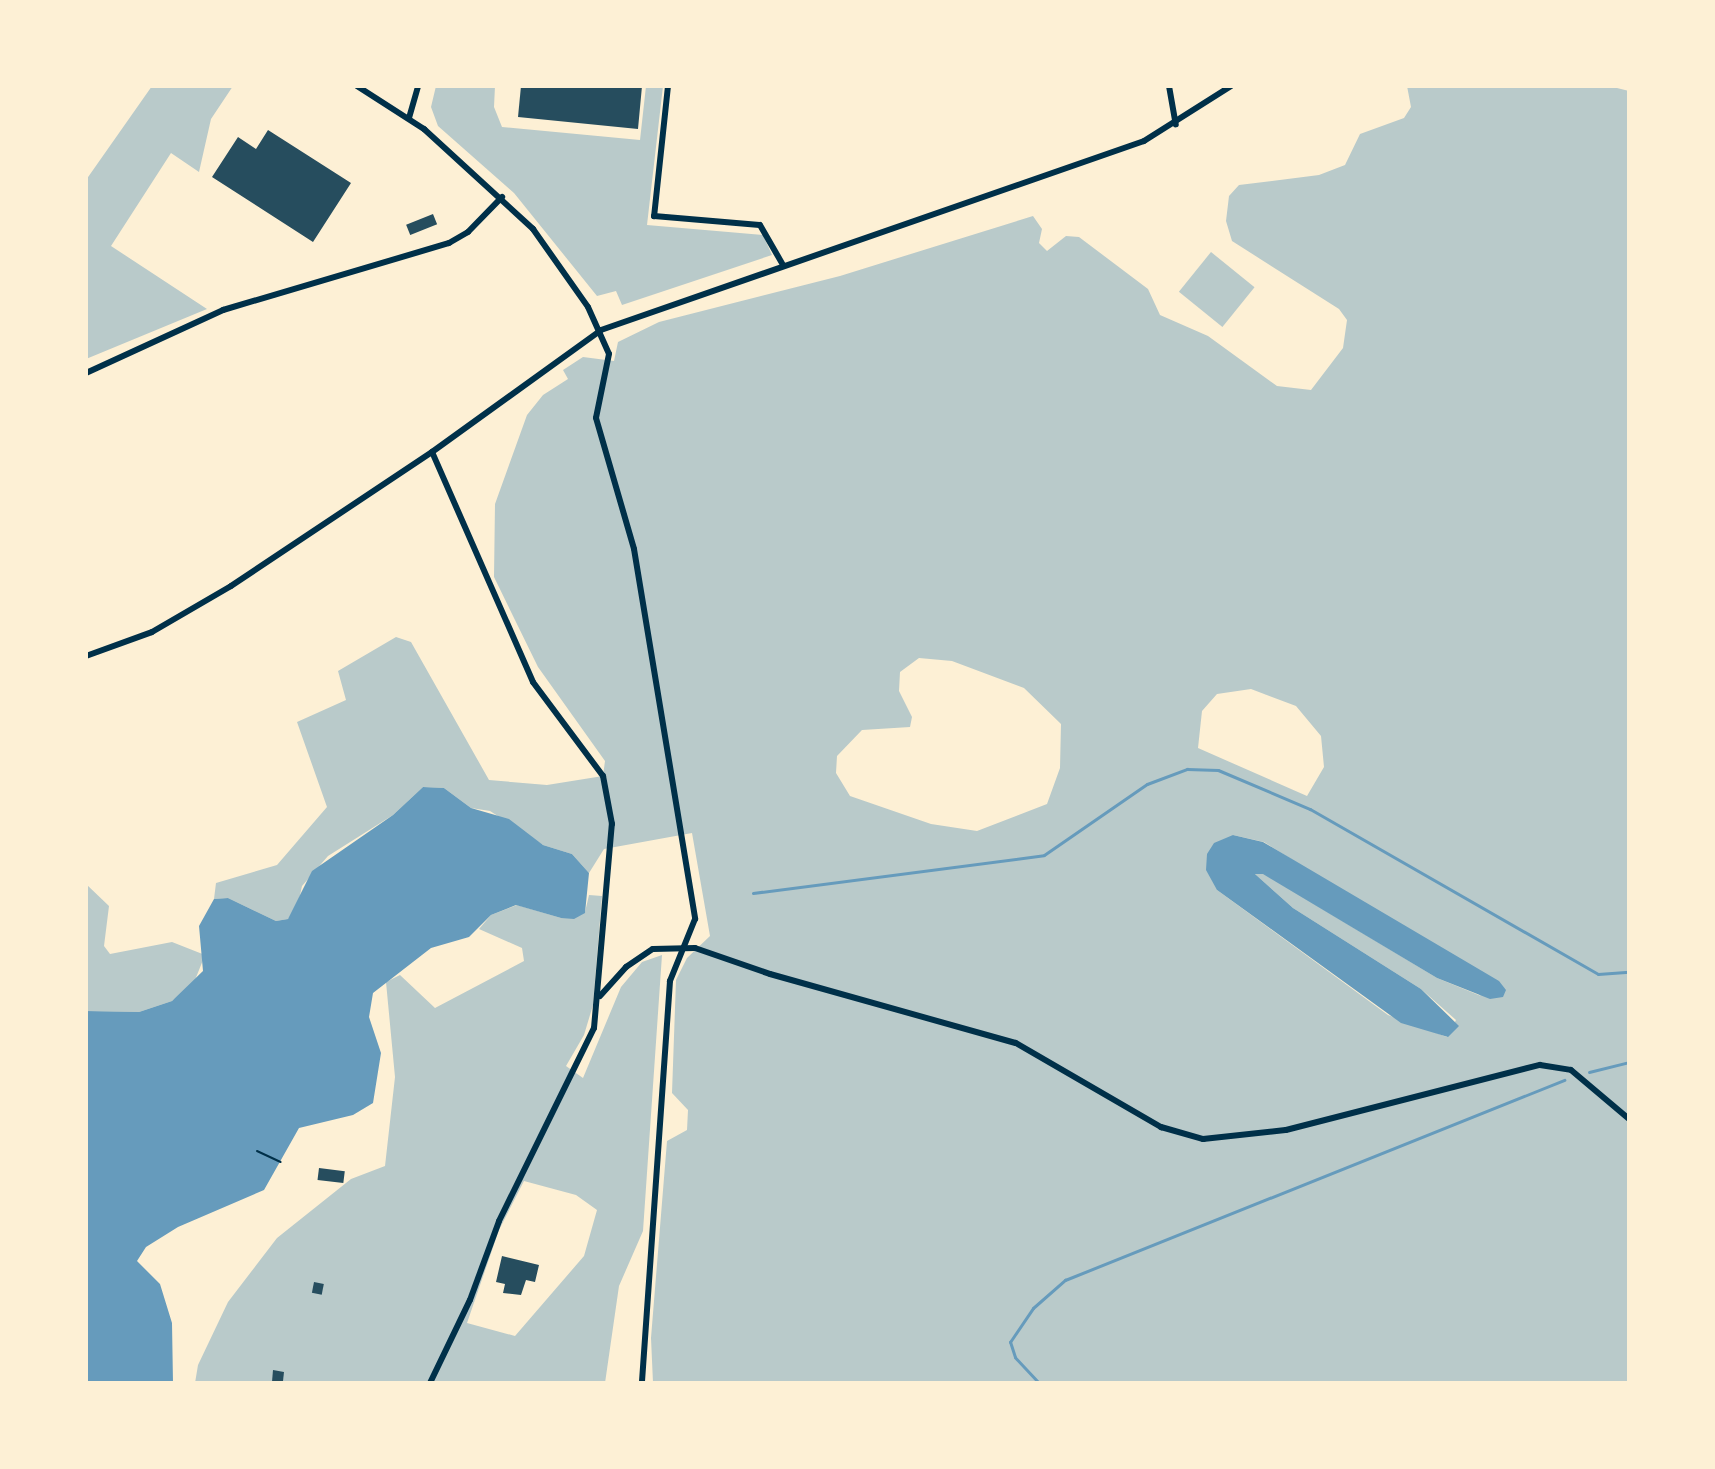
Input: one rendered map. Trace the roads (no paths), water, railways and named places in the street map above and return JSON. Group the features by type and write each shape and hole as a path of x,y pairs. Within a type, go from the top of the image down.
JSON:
{"street":[{"path":"357,86 409,118 502,197 548,248 601,330 609,362 596,418 637,561 692,881 694,931 683,948 670,981 642,1380 635,1383"},
{"path":"409,118 418,86"},
{"path":"668,86 654,216 760,225 783,265"},
{"path":"1169,86 1176,124"},
{"path":"86,656 152,632 198,605 432,452 601,330 1049,176 1176,124 1231,86"},
{"path":"86,373 223,310 449,243 468,232 502,197"},
{"path":"430,1383 470,1300 499,1221 586,1049 600,996 610,797 593,758 533,682 432,452"},
{"path":"600,996 626,967 653,949 683,948 1006,1039 1161,1127 1203,1139 1264,1135 1540,1065 1571,1070 1629,1119"}],"water":[{"path":"423,787 444,788 471,808 509,819 543,845 572,854 589,873 585,913 574,919 561,918 516,905 491,915 469,937 431,948 373,993 369,1017 381,1053 373,1103 353,1115 299,1128 264,1190 178,1227 146,1247 137,1261 160,1284 172,1323 173,1383 86,1383 86,1011 139,1012 172,1001 203,971 199,926 214,899 228,898 276,921 288,919 312,871 393,815"},
{"path":"1233,835 1263,842 1499,981 1506,990 1503,997 1490,999 1437,978 1263,874 1255,874 1293,908 1421,989 1459,1026 1448,1037 1401,1023 1217,890 1206,870 1207,854 1214,843"}],"waterway":[{"path":"1629,729 1629,745"},
{"path":"753,893 1044,855 1147,784 1187,769 1218,770 1310,809 1598,974 1629,972"},
{"path":"1589,1072 1629,1062"},
{"path":"1039,1383 1015,1357 1010,1342 1033,1308 1065,1280 1564,1080"}]}
